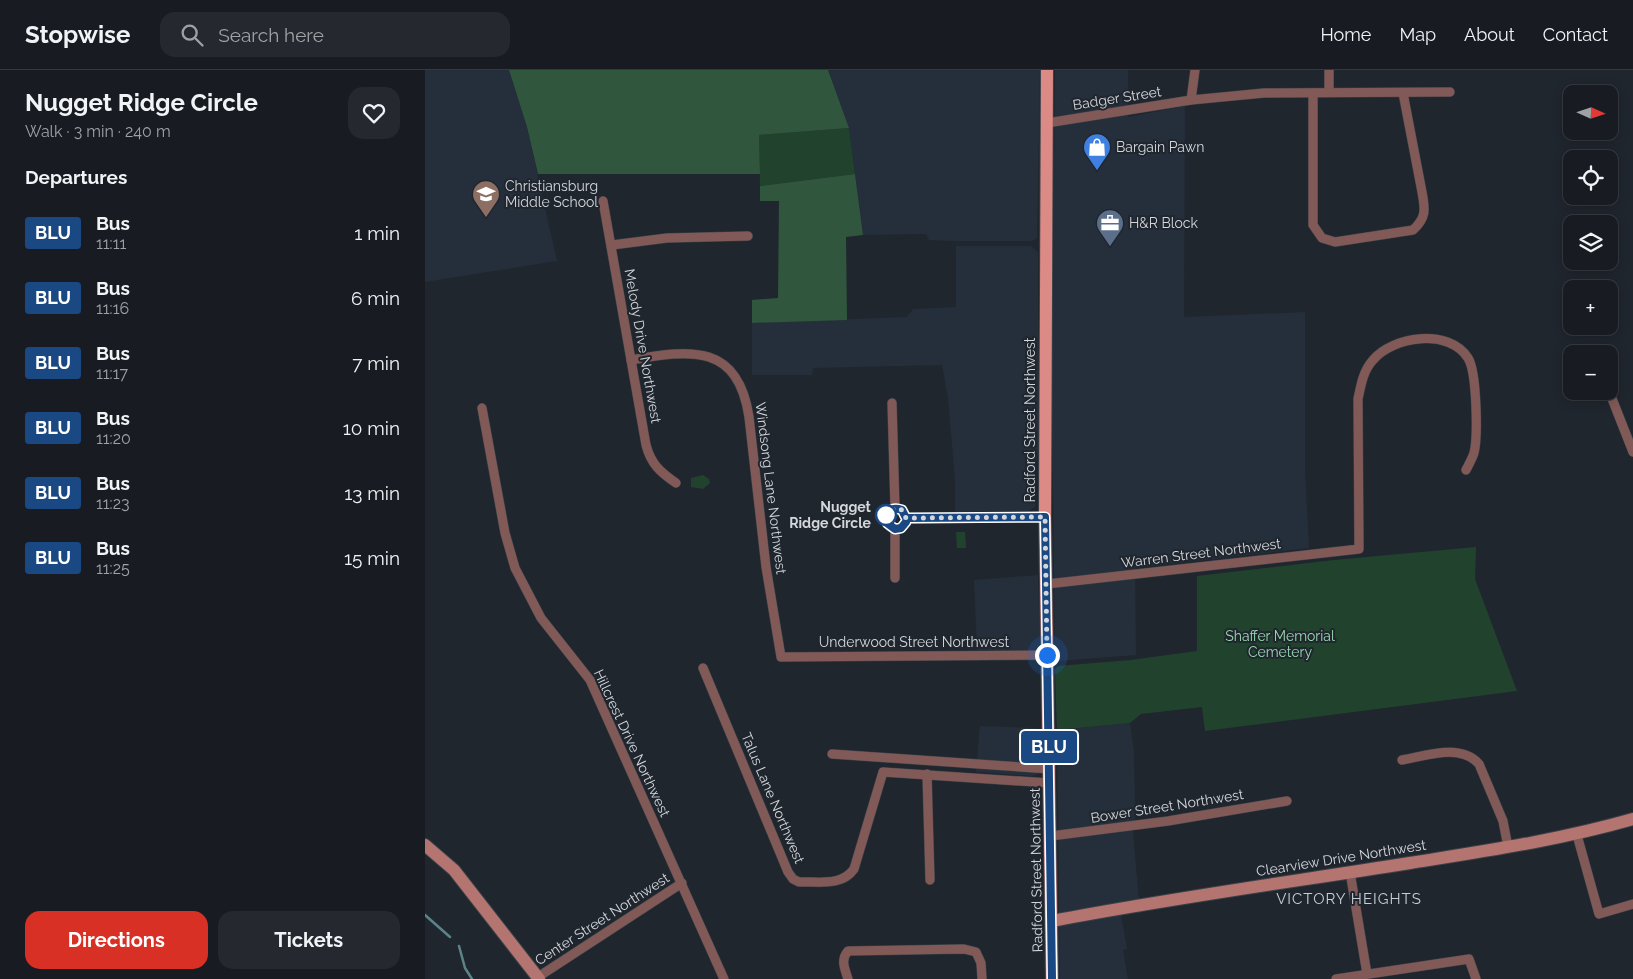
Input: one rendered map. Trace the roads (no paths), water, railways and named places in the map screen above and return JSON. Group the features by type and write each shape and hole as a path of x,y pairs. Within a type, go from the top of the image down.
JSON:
{"main road":[{"name":"Radford Street Northwest","path":"1047,70 1045,517 1052,979"}],"street":[{"path":"1191,100 1195,70"},
{"path":"1329,70 1329,92"},
{"name":"Badger Street","path":"1047,123 1191,100 1264,92 1450,92"},
{"path":"1313,93 1313,225 1322,238 1335,242 1413,230 1423,221 1422,192 1403,93"},
{"name":"Melody Drive Northwest","path":"603,201 645,446 650,461 661,473 676,483"},
{"path":"612,245 667,238 748,236"},
{"name":"Warren Street Northwest","path":"1047,584 1359,548 1358,399 1365,372 1373,359 1389,348 1420,339 1443,340 1460,349 1468,358 1475,386 1475,413 1474,451 1466,470"},
{"name":"Windsong Lane Northwest","path":"631,360 656,355 702,355 717,359 729,367 739,380 746,397 748,410 767,567 781,656"},
{"path":"1613,400 1633,452"},
{"path":"893,403 895,508"},
{"name":"Hillcrest Drive Northwest","path":"482,408 505,533 515,568 541,618 590,680 724,979"},
{"path":"895,508 902,510 906,518 904,525 895,529 887,523 885,517 889,511 895,508"},
{"path":"906,518 1045,517"},
{"path":"895,529 895,578"},
{"name":"Underwood Street Northwest","path":"781,656 1047,655"},
{"name":"Talus Lane Northwest","path":"703,668 789,872 793,879 799,882 840,881 848,877 854,869 883,772 1050,783"},
{"path":"1402,760 1455,752 1475,759 1479,764 1503,821 1508,847"},
{"path":"832,754 1050,770"},
{"path":"927,774 930,880"},
{"name":"Bower Street Northwest","path":"1051,836 1168,821 1287,801"},
{"name":"Clearview Drive Northwest","path":"1052,921 1140,904 1508,847 1577,834 1633,819"},
{"path":"1577,834 1599,914 1633,904"},
{"path":"425,845 454,870 539,978"},
{"path":"1351,872 1367,974"},
{"name":"Center Street Northwest","path":"539,978 682,883"},
{"path":"848,979 843,962 844,956 848,951 964,949 975,952 981,963 982,979"},
{"path":"1336,979 1469,959 1476,979"}],"waterway":[{"path":"425,915 450,937"},
{"path":"459,946 465,968 472,979"}],"place":[{"name":"Bargain Pawn","path":"1097,171"},
{"name":"Christiansburg Middle School","path":"486,218"},
{"name":"H&R Block","path":"1110,247"},
{"name":"Nugget Ridge Circle","path":"886,515"}],"district":[{"name":"VICTORY HEIGHTS","path":"1349,899"}],"park label":[{"name":"Shaffer Memorial Cemetery","path":"1280,644"}]}
